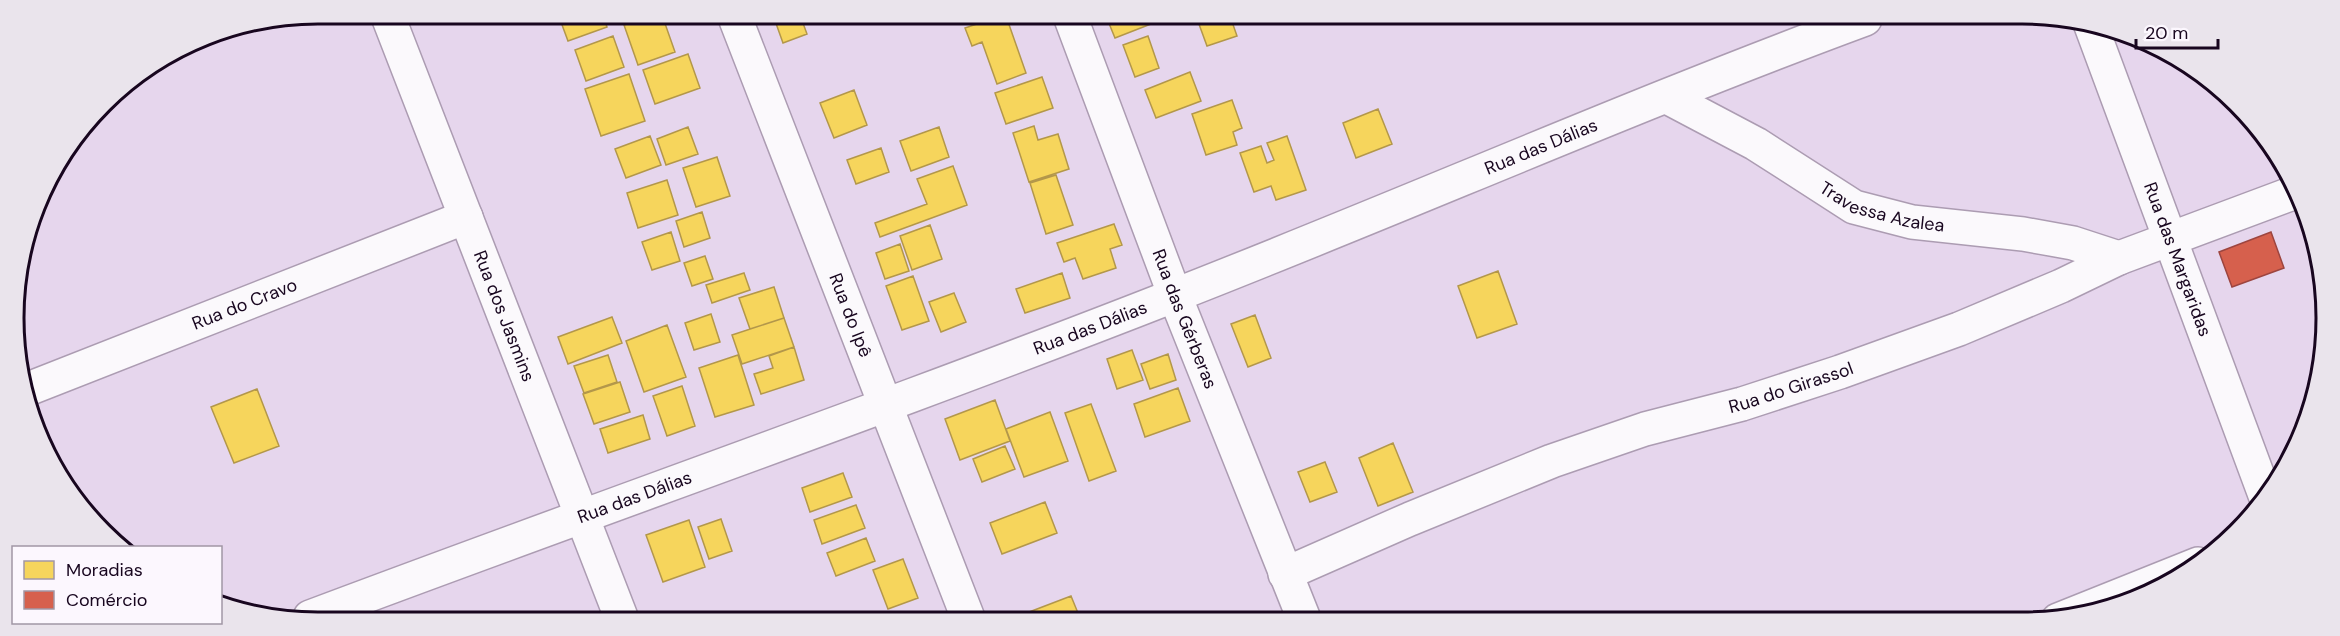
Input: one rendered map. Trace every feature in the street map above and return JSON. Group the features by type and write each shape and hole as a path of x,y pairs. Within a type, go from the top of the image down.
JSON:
{"street":[{"name":"Rua dos Jasmins","path":"391,24 619,612"},
{"name":"Rua do Ipê","path":"737,24 966,612"},
{"name":"Rua das Gérberas","path":"1073,24 1175,296 1301,612"},
{"name":"Rua das Dálias","path":"323,612 582,515 885,407 1175,296 1668,97 1716,75 1852,24"},
{"name":"Rua das Margaridas","path":"2094,33 2262,487"},
{"name":"Travessa Azalea","path":"1668,97 1756,144 1854,207 1912,222 2053,239 2119,258"},
{"name":"Rua do Girassol","path":"1285,574 1410,519 1552,461 1645,429 1742,404 1840,372 1998,313 2119,258 2289,194"},
{"name":"Rua do Cravo","path":"33,387 466,217"},
{"path":"2123,594 2146,585"}],"building: Moradias":[{"path":"562,24 606,24 607,27 568,41"},
{"path":"665,24 675,52 638,65 624,25"},
{"path":"776,24 803,24 807,34 783,43"},
{"path":"977,24 1009,24 1026,73 997,84 982,42 972,46 965,28"},
{"path":"1109,24 1151,24 1115,38"},
{"path":"1199,24 1233,24 1237,36 1207,46"},
{"path":"613,36 624,67 586,81 575,50"},
{"path":"1148,36 1159,68 1135,77 1123,45"},
{"path":"688,54 700,88 655,104 643,70"},
{"path":"1190,72 1201,101 1156,118 1145,90"},
{"path":"629,74 645,121 601,136 585,89"},
{"path":"1042,77 1053,108 1006,124 995,93"},
{"path":"854,90 867,125 834,138 820,103"},
{"path":"1232,100 1242,128 1233,132 1237,145 1206,155 1192,114"},
{"path":"1378,109 1392,144 1356,158 1343,123"},
{"path":"1034,126 1038,140 1058,134 1069,169 1029,182 1013,133"},
{"path":"688,127 698,154 666,165 657,139"},
{"path":"939,127 949,157 911,171 900,141"},
{"path":"650,136 661,165 626,178 615,149"},
{"path":"1287,136 1306,190 1276,200 1271,186 1254,192 1240,153 1261,146 1267,163 1274,160 1267,143"},
{"path":"881,148 889,172 856,184 847,160"},
{"path":"717,157 730,196 696,207 683,168"},
{"path":"953,166 967,205 880,237 875,223 927,204 917,179"},
{"path":"1056,175 1073,225 1046,234 1030,183"},
{"path":"667,180 678,215 638,228 627,193"},
{"path":"702,212 710,238 684,247 676,221"},
{"path":"1114,224 1122,245 1110,249 1116,268 1083,279 1075,258 1064,262 1057,243"},
{"path":"930,225 942,259 912,270 900,236"},
{"path":"671,232 680,261 652,270 642,242"},
{"path":"900,244 909,271 885,279 876,253"},
{"path":"705,256 713,279 692,286 684,263"},
{"path":"1498,271 1517,324 1477,338 1458,286"},
{"path":"744,273 750,290 712,303 706,285"},
{"path":"1062,273 1070,298 1025,313 1016,289"},
{"path":"913,276 929,321 902,330 886,286"},
{"path":"774,287 784,318 750,329 739,298"},
{"path":"954,293 966,322 941,332 929,302"},
{"path":"711,314 720,342 694,350 685,323"},
{"path":"1255,315 1271,358 1248,367 1231,324"},
{"path":"612,317 622,343 568,364 558,337"},
{"path":"784,318 794,347 742,364 732,335"},
{"path":"667,325 686,377 644,392 626,341"},
{"path":"794,347 804,380 761,394 754,374 773,368 769,356"},
{"path":"1132,350 1143,380 1117,389 1107,359"},
{"path":"1168,354 1176,380 1150,389 1141,364"},
{"path":"608,355 617,382 584,393 574,366"},
{"path":"738,355 754,405 715,417 699,368"},
{"path":"620,382 630,412 594,424 583,394"},
{"path":"682,386 695,426 667,436 653,396"},
{"path":"1178,388 1190,421 1145,437 1134,404"},
{"path":"257,389 279,446 234,463 211,407"},
{"path":"995,400 1010,441 960,460 945,419"},
{"path":"1091,404 1116,471 1089,481 1065,413"},
{"path":"1050,412 1068,461 1024,477 1006,429"},
{"path":"643,415 650,439 608,453 600,429"},
{"path":"1393,443 1413,492 1378,506 1359,458"},
{"path":"1005,446 1015,469 982,482 973,459"},
{"path":"1325,462 1337,492 1310,502 1298,472"},
{"path":"843,473 852,497 810,512 802,488"},
{"path":"1045,502 1057,533 1002,554 990,523"},
{"path":"856,505 865,528 822,544 814,520"},
{"path":"721,519 732,551 709,559 698,527"},
{"path":"689,520 705,567 663,582 646,535"},
{"path":"866,538 875,561 836,576 827,553"},
{"path":"903,559 918,598 888,609 873,570"},
{"path":"1071,596 1078,612 1029,612"}],"building: Comércio":[{"path":"2271,232 2284,268 2232,287 2219,252"}]}
